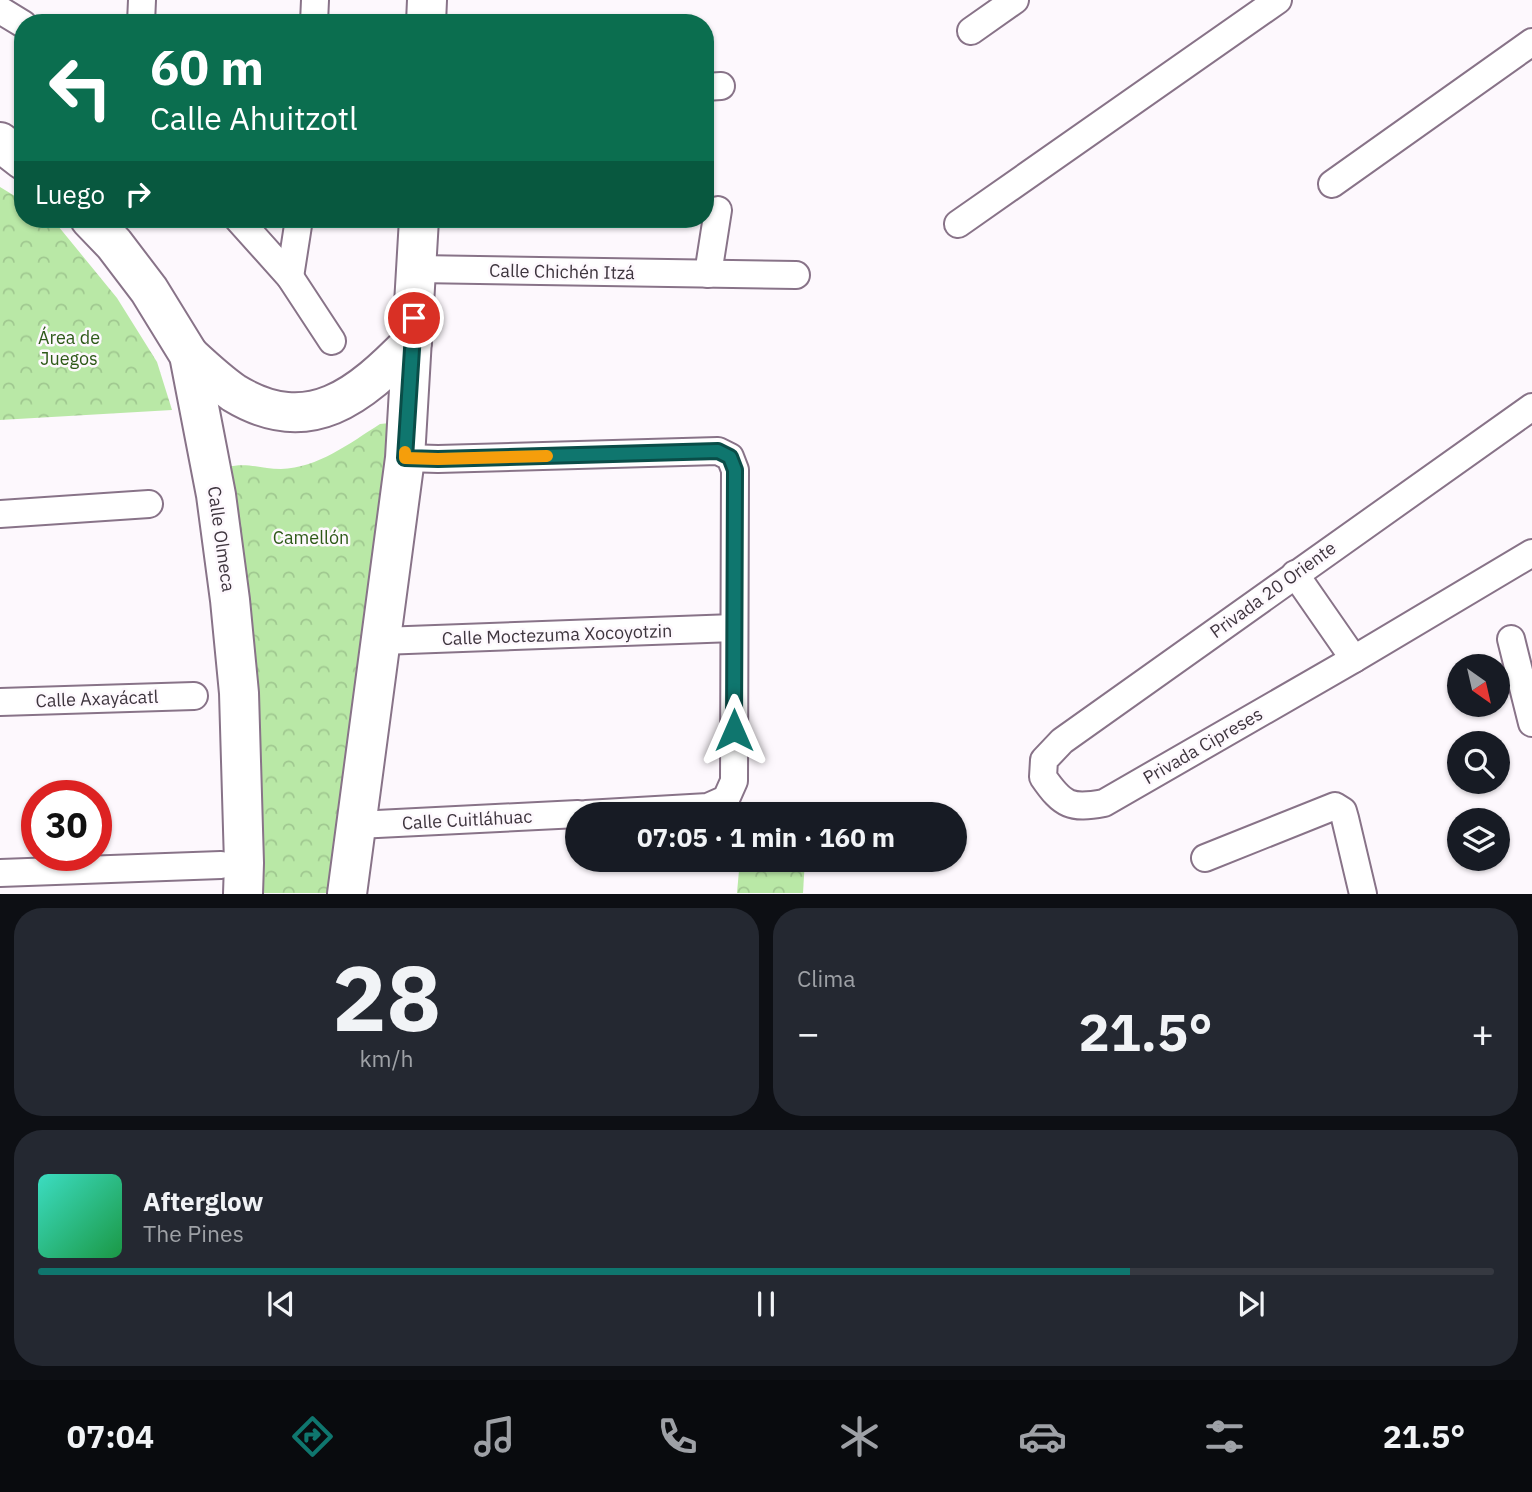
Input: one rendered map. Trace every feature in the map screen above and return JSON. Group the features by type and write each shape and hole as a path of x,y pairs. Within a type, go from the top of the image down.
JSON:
{"street":[{"path":"971,31 1015,0"},
{"path":"958,224 1278,0"},
{"path":"1332,184 1532,43"},
{"path":"0,142 14,153"},
{"path":"708,274 718,210"},
{"name":"Calle Olmeca","path":"98,228 114,244 149,290 189,355 216,495 239,693 244,863 232,879"},
{"path":"246,228 290,277 332,341"},
{"path":"290,277 298,228"},
{"path":"347,894 405,458 419,228"},
{"name":"Calle Chichén Itzá","path":"417,269 796,275"},
{"path":"189,355 219,382 242,397 266,407 301,412 327,407 351,397 385,370 412,342"},
{"name":"Privada 20 Oriente","path":"1052,789 1043,777 1044,760 1062,741 1532,407"},
{"path":"405,458 718,451 730,457 735,470 734,781 726,799 720,802"},
{"path":"0,514 149,504"},
{"name":"Privada Cipreses","path":"1052,789 1063,802 1080,807 1104,803 1532,553"},
{"path":"1295,574 1354,659"},
{"name":"Calle Moctezuma Xocoyotzin","path":"381,641 734,628"},
{"path":"1511,639 1532,723"},
{"name":"Calle Axayácatl","path":"0,702 194,696"},
{"path":"1205,858 1335,806 1343,811 1363,894"},
{"name":"Calle Cuitláhuac","path":"357,825 565,815"},
{"path":"0,873 232,879"}],"green space":[{"name":"Área de Juegos","path":"0,187 14,196 14,228 60,228 117,298 157,362 172,410 0,420"},
{"name":"Camellón","path":"390,423 338,893 259,893 227,467 248,465 295,468 333,453 380,424"},
{"path":"739,872 804,872 803,893 737,893"}],"slow traffic":[{"path":"405,452 405,458 438,459 547,456"}],"route":[{"path":"414,318 405,458 718,451 730,457 735,470 734,730"}]}
